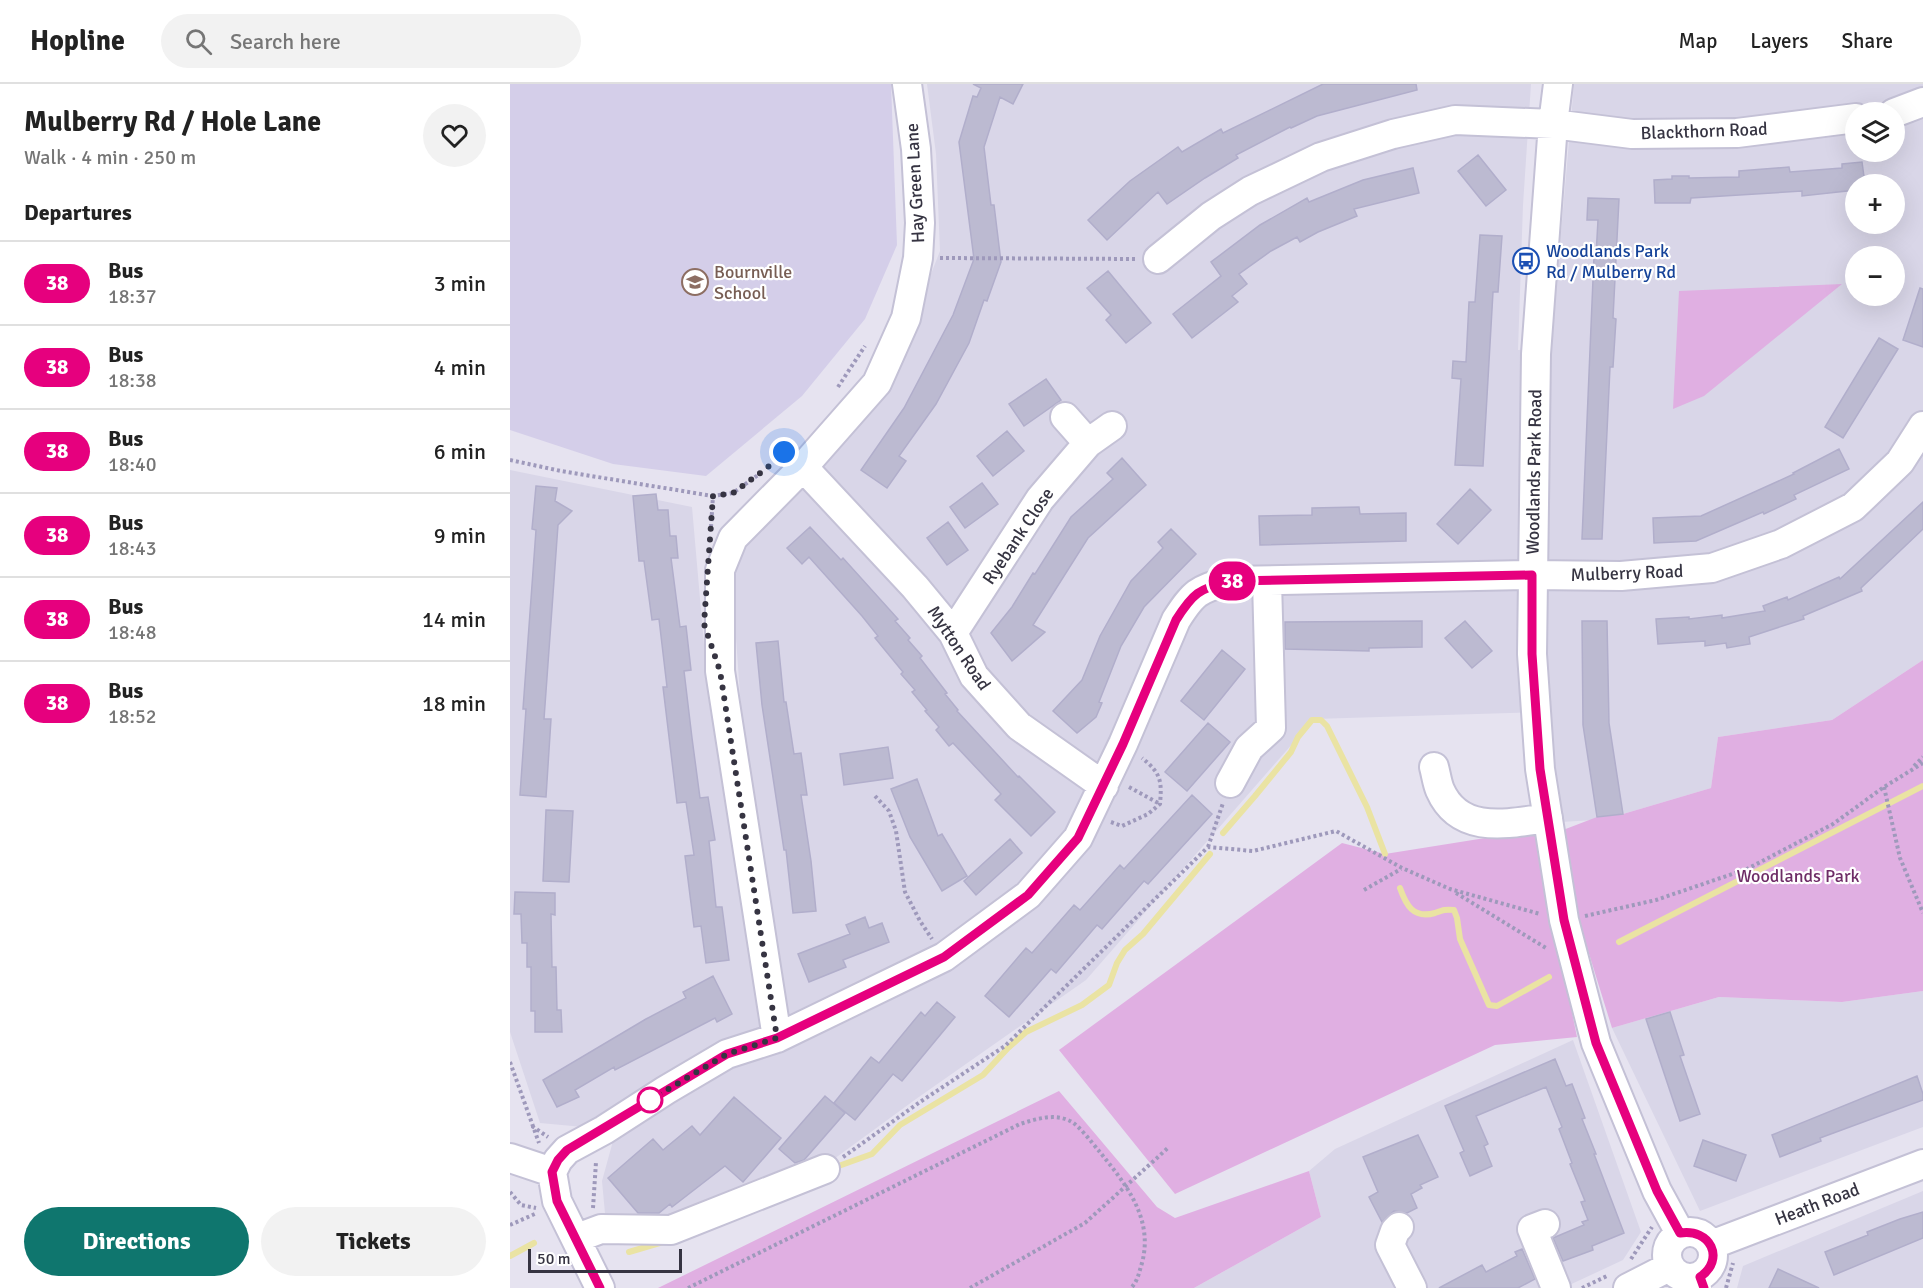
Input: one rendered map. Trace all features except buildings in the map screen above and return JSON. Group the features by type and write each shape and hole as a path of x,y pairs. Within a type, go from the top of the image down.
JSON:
{"street":[{"name":"Hay Green Lane","path":"777,1038 720,671 720,570 733,538 803,467 877,383 906,318 918,258 920,223 915,149 907,84"},
{"name":"Woodlands Park Road","path":"1558,84 1536,354 1532,654 1540,769 1564,920 1596,1043 1657,1191 1666,1225"},
{"path":"1905,109 1923,102"},
{"name":"Blackthorn Road","path":"1158,259 1211,216 1250,191 1320,157 1393,134 1455,120 1553,124 1632,134 1737,133 1845,119"},
{"path":"1065,417 1088,443"},
{"name":"Ryebank Close","path":"953,633 1040,499 1088,443 1112,426"},
{"name":"Mulberry Road","path":"554,1169 567,1150 727,1054 777,1038 944,957 1028,895 1078,838 1123,744 1176,620 1187,603 1203,588 1229,581 1532,575 1621,576 1712,568 1781,544 1853,507 1900,462 1923,426"},
{"name":"Mytton Road","path":"803,467 915,587 953,633 974,676 1019,726 1106,781"},
{"path":"1230,783 1249,748 1271,728 1268,581"},
{"path":"1434,767 1441,791 1453,808 1470,821 1494,825 1548,818"},
{"path":"510,1158 554,1169 557,1201 600,1288"},
{"name":"Heath Road","path":"1711,1245 1923,1164"},
{"path":"577,1238 601,1229 671,1230 825,1169"},
{"path":"1545,1224 1532,1229 1556,1288"},
{"path":"1666,1225 1695,1232 1703,1236 1711,1245 1713,1257 1702,1282 1676,1275 1669,1267 1666,1251 1670,1242 1666,1225"},
{"path":"1399,1227 1390,1245 1412,1288"},
{"path":"1628,1288 1669,1267"}],"path":[{"path":"918,258 1158,259"},
{"path":"837,389 870,339"},
{"path":"510,460 572,473 713,496 733,493 767,468"},
{"path":"711,529 713,496"},
{"path":"1090,815 1122,826 1148,814 1160,804 1162,785 1155,768 1123,744"},
{"path":"1910,772 1923,757"},
{"path":"1450,889 1564,920 1656,900 1747,869 1833,824 1884,787 1923,763"},
{"path":"1106,781 1160,804"},
{"path":"825,1169 1005,1046 1208,847 1230,783"},
{"path":"1884,787 1900,858 1923,913"},
{"path":"875,796 889,811 905,892 920,921 944,957"},
{"path":"1208,847 1253,851 1336,831 1402,868 1450,889 1577,967"},
{"path":"1364,890 1402,868"},
{"path":"510,1062 544,1157 554,1169"},
{"path":"688,1288 1020,1124 1046,1117 1071,1121 1127,1185 1138,1207 1143,1224 1145,1252 1136,1283 1131,1288"},
{"path":"970,1288 1085,1223 1169,1147"},
{"path":"510,1192 521,1205"}],"shaded area":[{"name":"Bournville School","path":"510,84 891,84 897,245 865,319 802,396 706,476 613,464 510,430"},
{"path":"927,84 1531,84 1523,205 1518,350 1551,348 1574,84 1923,84 1923,660 1832,720 1718,737 1711,788 1623,814 1597,817 1594,820 1561,822 1544,712 1314,719 1086,980 823,1167 731,1203 607,1235 602,1181 616,1130 540,1123 510,1032 510,470 692,507 709,702 743,902 766,899 741,709 731,566 790,495 887,386 940,251 936,154"},
{"path":"1923,991 1923,1127 1700,1211 1612,1028 1719,997 1842,1002"},
{"path":"1573,1040 1641,1232 1623,1260 1563,1288 1194,1288 1321,1217 1309,1171 1335,1149"},
{"path":"1923,1191 1923,1288 1737,1288 1743,1266"}],"green space":[{"path":"1842,284 1704,396 1673,409 1679,291"},
{"name":"Woodlands Park","path":"1923,660 1923,991 1842,1002 1719,997 1612,1028 1577,915 1563,830 1597,817 1623,814 1711,788 1718,737 1832,720"},
{"path":"1535,830 1577,1037 1495,1045 1175,1194 1059,1050 1342,843 1385,854"},
{"path":"1059,1091 1157,1207 1175,1218 1309,1171 1321,1217 1194,1288 658,1288"}],"waterway":[{"path":"1223,833 1291,752 1298,737 1312,720 1321,720 1327,726 1367,807 1385,854"},
{"path":"1619,942 1923,786"},
{"path":"833,1168 872,1154 900,1125 983,1075 1026,1032 1082,1005 1109,985 1117,963 1125,950 1143,934 1210,854"},
{"path":"1400,888 1408,905 1416,912 1427,914 1454,910 1460,939 1489,1005 1497,1006 1549,977"},
{"path":"629,1252 663,1242"},
{"path":"510,1256 534,1243"}],"bus line":[{"name":"38","path":"600,1288 557,1201 552,1172 558,1160 567,1150 604,1130 666,1089 727,1054 777,1038 944,957 1028,895 1078,838 1123,744 1176,620 1187,603 1203,588 1229,581 1532,575 1532,654 1540,769 1564,920 1596,1043 1657,1191 1680,1233 1695,1232 1703,1236 1711,1245 1713,1257 1710,1268 1700,1277 1704,1288"}],"place":[{"name":"Woodlands Park Rd / Mulberry Rd","path":"1526,261"},
{"name":"Bournville School","path":"695,282"}],"route":[{"path":"650,1100 727,1054 777,1038 720,671 704,624 713,496 733,493 767,468 784,452"}]}
